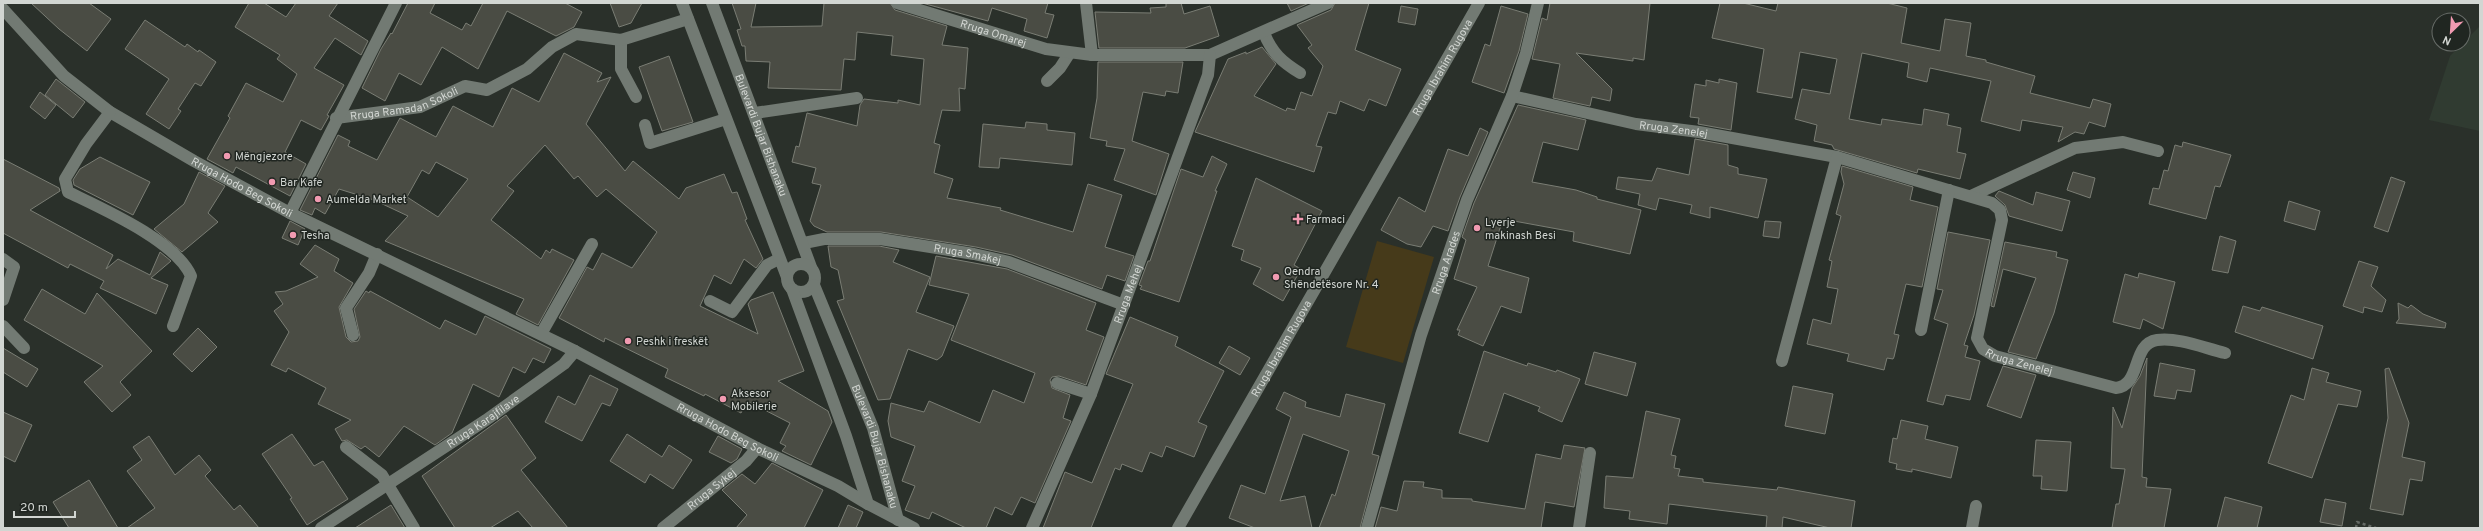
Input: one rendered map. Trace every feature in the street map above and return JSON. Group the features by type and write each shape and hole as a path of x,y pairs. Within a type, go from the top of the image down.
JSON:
{"street":[{"name":"Rruga Ramadan Sokoli","path":"290,213 336,118 396,3"},
{"path":"682,3 779,258 792,288 846,436 868,504"},
{"name":"Bulevardi Bujar Bishanaku","path":"712,3 804,243 811,267"},
{"name":"Rruga Omarej","path":"897,3 1046,49 1069,54 1092,55 1210,55 1264,33 1328,3"},
{"path":"1086,3 1092,55"},
{"name":"Rruga Ibrahim Rugova","path":"1178,528 1479,3"},
{"name":"Rruga Arades","path":"1368,528 1421,334 1467,200 1512,96 1526,53 1538,3"},
{"name":"Rruga Hodo Beg Sokoli","path":"3,9 64,76 110,112 194,161 290,213 575,351 757,448 838,486 868,504 914,528"},
{"name":"Rruga Ramadan Sokoli","path":"336,118 420,106 465,86 487,90 527,69 552,47 576,34 620,40 688,19"},
{"path":"1264,33 1270,49 1277,58 1300,73"},
{"path":"620,40 621,69 636,97"},
{"path":"1047,81 1060,68 1069,54"},
{"name":"Rruga Mehej","path":"1032,528 1091,394 1208,75 1210,55"},
{"name":"Rruga Zenelej","path":"1512,96 1636,124 1699,132 1837,157 1992,203 2000,210 2002,220 1977,338 1983,349 1995,356 2116,388 2125,387 2131,381 2138,359 2146,347 2156,340 2171,340 2225,353"},
{"path":"755,113 857,98"},
{"path":"110,112 86,144 65,179 68,192 129,221 186,264 191,276 173,326"},
{"path":"645,125 650,143 726,119"},
{"path":"1971,196 2075,148 2123,142 2158,151"},
{"path":"1782,361 1837,157"},
{"path":"1921,330 1949,190"},
{"name":"Rruga Smakej","path":"804,243 824,239 880,239 974,254 1009,262 1124,305"},
{"path":"541,334 592,244"},
{"path":"353,335 346,308 370,273 377,254"},
{"path":"710,301 732,312 767,265 779,258"},
{"path":"3,259 14,267 3,300"},
{"path":"787,277 793,266 805,264 811,267 816,279 814,285 804,292 792,288"},
{"name":"Bulevardi Bujar Bishanaku","path":"814,285 871,423 898,520"},
{"path":"3,326 24,348"},
{"name":"Rruga Karajfilave","path":"321,528 387,486 558,368 575,351"},
{"path":"1057,383 1091,394"},
{"path":"346,447 382,475 387,486 414,528"},
{"name":"Rruga Sykej","path":"663,528 746,461 757,448"},
{"path":"1578,528 1590,453"},
{"path":"1972,528 1976,506"}],"path":[{"path":"2356,528 2357,522 2376,528"}],"shaded area":[{"path":"2480,26 2480,131 2429,120 2450,56 2454,52 2471,52 2471,35"},
{"path":"1377,241 1434,257 1403,363 1346,347"}],"building":[{"path":"31,3 89,3 111,19 87,51 59,29"},
{"path":"249,3 264,3 286,17 296,3 338,3 329,16 368,41 361,55 335,38 314,68 344,85 327,115 329,116 321,130 301,120 285,152 306,164 290,196 236,167 233,173 207,159 230,118 228,116 246,83 283,102 297,74 277,59 280,55 235,27"},
{"path":"408,3 435,3 430,13 462,30 466,23 471,26 483,3 565,3 582,12 574,27 556,36 507,11 478,69 442,47 421,85 399,73 385,101 362,88 381,49 391,33 392,34"},
{"path":"610,3 642,3 631,23 619,27"},
{"path":"732,3 756,3 751,27 822,26 824,3 890,3 895,10 947,26 942,45 968,48 965,89 959,88 960,111 942,110 934,143 940,145 934,173 953,179 947,198 1001,208 1000,210 1073,232 1088,184 1122,195 1105,247 1134,256 1125,281 1107,275 1102,289 1012,255 976,247 881,232 827,232 814,226 810,221 821,185 812,183 816,168 792,162 796,146 799,147 807,113 857,126 860,105 864,99 898,103 898,100 920,105 924,59 891,55 893,36 857,32 855,60 844,59 841,90 768,88 770,62 746,61 745,46 742,46 737,30 741,29"},
{"path":"922,3 1048,3 1045,13 1054,15 1047,38 1024,31 1027,19 992,8 988,21"},
{"path":"1166,3 1181,3 1184,14 1210,6 1219,36 1185,48 1099,48 1095,12 1151,13 1150,8 1166,7"},
{"path":"1287,3 1309,3 1291,11"},
{"path":"1335,3 1369,3 1355,50 1401,69 1386,106 1369,99 1364,111 1340,101 1336,114 1328,112 1316,146 1322,147 1314,172 1195,132 1228,59 1246,52 1246,54 1262,47 1276,64 1254,96 1286,111 1287,108 1295,110 1301,92 1312,96 1323,66 1308,48 1312,45 1297,25 1331,10"},
{"path":"1550,3 1650,3 1644,60 1633,58 1633,61 1576,53 1612,89 1610,101 1592,97 1590,106 1553,98 1560,64 1532,59 1542,18 1547,20"},
{"path":"1720,3 1743,3 1776,11 1778,3 1887,3 1907,8 1901,43 1940,51 1945,19 1971,23 1966,56 1986,60 1986,62 2035,76 2030,93 2090,108 2093,99 2111,104 2105,127 2089,122 2084,134 2075,132 2058,142 2063,127 2022,120 2020,131 1981,121 1991,81 1930,68 1927,82 1907,77 1909,63 1862,53 1849,119 1881,125 1882,119 1922,125 1924,109 1949,114 1947,125 1961,128 1957,152 1966,154 1960,179 1918,169 1917,173 1834,149 1832,145 1814,141 1817,125 1795,119 1802,89 1830,94 1837,59 1800,52 1792,98 1757,92 1764,49 1712,38"},
{"path":"1401,6 1418,9 1415,25 1398,22"},
{"path":"1501,6 1528,14 1519,51 1504,93 1472,82 1485,44 1490,46"},
{"path":"145,20 185,47 187,44 198,52 199,50 216,62 201,86 195,83 178,109 181,111 169,129 146,114 169,79 125,49"},
{"path":"564,53 602,73 597,82 611,77 586,124 625,171 633,161 679,199 686,188 724,174 732,193 737,192 747,219 745,220 763,259 756,268 744,259 731,284 714,275 700,306 758,334 748,304 751,300 773,292 804,371 778,381 828,411 832,422 811,465 782,451 786,446 780,443 790,423 747,401 741,413 705,394 704,396 665,377 668,369 605,338 604,342 559,318 587,267 593,270 602,253 632,268 657,232 606,189 597,197 578,176 574,179 545,145 507,186 514,191 491,220 541,259 546,250 550,253 552,249 574,260 538,325 516,314 524,299 385,241 408,216 374,200 339,189 325,214 315,208 312,215 300,210 338,135 350,141 348,146 377,160 400,118 436,137 453,106 493,127 512,88 539,102","holes":["436,162 468,179 438,217 407,197 422,170 429,174"]},
{"path":"669,56 693,122 662,131 639,67"},
{"path":"1098,62 1183,62 1178,93 1166,91 1165,96 1143,92 1132,141 1169,154 1156,195 1114,180 1125,149 1106,146 1107,141 1090,138 1097,98"},
{"path":"56,79 85,102 73,118 45,95"},
{"path":"1719,79 1737,83 1731,130 1698,124 1699,118 1690,117 1695,84 1706,86 1706,80 1719,83"},
{"path":"40,92 56,105 45,119 30,107"},
{"path":"1518,105 1586,120 1578,150 1543,142 1532,182 1576,190 1597,197 1597,199 1641,210 1630,254 1573,241 1574,232 1503,219 1488,266 1529,278 1521,313 1501,306 1483,346 1458,335 1460,330 1457,330 1477,287 1454,279 1466,240 1462,237 1474,203"},
{"path":"1026,122 1047,124 1047,130 1075,133 1072,165 1000,158 999,168 979,167 983,124 1025,128"},
{"path":"1480,128 1488,132 1460,197 1448,231 1433,226 1421,247 1407,244 1381,230 1399,197 1425,212 1448,149 1468,156"},
{"path":"1695,139 1728,145 1728,165 1738,168 1738,174 1767,179 1758,218 1710,207 1710,218 1690,213 1692,205 1659,198 1656,210 1638,205 1640,194 1616,189 1618,177 1652,181 1657,168 1689,175"},
{"path":"2183,142 2231,155 2220,187 2215,186 2206,219 2149,204 2153,188 2159,189 2164,170 2168,171 2175,145 2182,147"},
{"path":"1212,156 1227,164 1215,191 1217,191 1179,302 1140,289 1142,286 1139,285 1148,261 1150,261 1181,169 1203,177"},
{"path":"100,157 150,182 133,215 74,185 73,180 80,169"},
{"path":"3,159 59,188 60,191 30,210 113,255 106,269 118,259 150,275 160,252 171,261 151,278 168,285 156,314 100,288 104,281 70,264 68,268 3,233"},
{"path":"1842,166 1913,187 1910,200 1938,207 1922,287 1906,284 1894,334 1899,335 1894,357 1893,359 1887,358 1884,370 1847,361 1849,354 1807,344 1813,319 1831,324 1838,289 1827,287 1832,261 1829,260 1841,216 1836,214 1844,184 1841,172"},
{"path":"199,172 225,186 208,213 218,222 182,252 154,229 184,204"},
{"path":"2073,172 2095,178 2090,198 2067,190"},
{"path":"2391,177 2405,182 2388,232 2374,227"},
{"path":"1256,178 1322,211 1294,265 1301,269 1283,301 1253,284 1261,268 1241,260 1244,250 1232,246"},
{"path":"1999,191 2033,205 2036,192 2070,201 2062,231 2009,216 2005,205 1995,196"},
{"path":"2289,201 2320,211 2315,230 2284,221"},
{"name":"Tesha","path":"290,221 305,229 298,245 282,238"},
{"path":"1765,221 1781,222 1779,238 1763,236"},
{"path":"1948,232 1990,240 1974,315 1964,345 1968,346 1965,357 1980,361 1970,400 1946,395 1943,405 1927,401 1948,324 1934,319 1943,290 1937,289"},
{"path":"2220,236 2236,241 2228,273 2212,270"},
{"path":"2005,242 2057,252 2056,257 2068,260 2054,313 2036,359 2008,352 2036,278 2003,269 1994,307 1991,306"},
{"path":"315,245 339,259 334,271 353,283 339,307 346,337 351,342 358,341 360,337 354,309 366,291 369,293 370,291 440,329 445,320 476,335 485,316 551,349 544,363 533,358 525,373 513,367 499,397 473,384 452,433 435,445 404,426 379,457 365,446 361,449 347,440 342,441 335,429 351,420 318,404 326,388 288,368 286,372 271,365 289,332 274,311 283,304 275,292 286,291 318,277 300,264"},
{"path":"828,246 879,246 899,250 893,262 930,277 916,312 954,326 942,356 937,360 908,349 890,399 878,400 837,301 844,299 838,270 831,267"},
{"path":"936,256 1007,269 1096,303 1086,330 1104,337 1086,385 1059,376 1052,377 1050,380 1052,388 1070,395 1063,418 1071,421 1035,503 1021,497 1012,515 995,507 986,528 966,528 932,512 929,519 905,510 915,486 902,481 915,446 891,437 888,421 891,403 924,412 929,401 980,423 993,390 1024,403 1035,373 951,340 969,294 929,285"},
{"path":"2359,261 2378,267 2371,286 2386,300 2382,312 2364,307 2363,313 2343,306"},
{"path":"2139,273 2175,282 2163,329 2143,319 2140,329 2113,322 2125,274 2138,278"},
{"path":"42,289 85,314 97,293 152,351 120,382 131,395 112,412 84,382 103,366 24,320"},
{"path":"2398,303 2408,308 2411,305 2423,314 2446,323 2445,328 2396,323 2399,319"},
{"path":"2243,306 2260,311 2262,307 2323,326 2313,359 2235,332"},
{"path":"1130,317 1178,337 1175,346 1224,371 1198,422 1207,426 1194,457 1166,446 1162,457 1150,452 1142,472 1122,464 1120,470 1115,468 1091,528 1043,528 1065,472 1092,483 1133,384 1106,374"},
{"path":"198,328 217,347 192,372 173,354"},
{"path":"1229,346 1250,358 1240,375 1219,363"},
{"path":"3,348 38,369 27,387 3,372"},
{"path":"1484,351 1527,366 1528,363 1556,372 1557,370 1580,379 1562,422 1538,411 1540,407 1504,393 1488,442 1459,433"},
{"path":"1594,352 1636,363 1627,396 1585,384"},
{"path":"2147,358 2142,477 2147,478 2146,487 2171,489 2164,528 2112,528 2116,504 2119,504 2125,469 2111,468 2113,407 2122,428 2132,388 2140,376"},
{"path":"2160,363 2195,370 2191,392 2177,390 2175,399 2154,396"},
{"path":"2003,366 2036,375 2021,418 1987,406"},
{"path":"2312,368 2329,373 2326,382 2361,391 2357,407 2338,404 2312,478 2268,463 2291,395 2304,400"},
{"path":"2389,368 2409,423 2402,457 2425,462 2422,481 2410,479 2403,515 2370,509 2388,418 2385,369"},
{"path":"590,375 618,389 610,406 602,403 582,441 545,422 558,396 575,405"},
{"path":"1793,386 1833,394 1825,434 1785,426"},
{"path":"1284,392 1306,402 1305,407 1340,417 1346,394 1385,404 1372,454 1379,456 1360,528 1319,528 1332,494 1335,496 1349,451 1303,434 1280,501 1305,496 1312,528 1255,528 1229,518 1241,485 1265,494 1291,417 1276,409"},
{"path":"1646,411 1680,419 1671,455 1676,456 1674,468 1680,469 1678,476 1703,479 1703,482 1777,490 1778,487 1855,501 1851,528 1830,528 1783,517 1782,528 1766,528 1767,516 1669,504 1667,524 1629,519 1630,511 1604,508 1606,476 1633,478"},
{"path":"3,412 32,425 15,462 3,456"},
{"path":"506,415 536,458 521,470 568,528 533,528 518,511 490,528 455,528 422,476"},
{"path":"1901,420 1928,426 1925,439 1958,447 1951,478 1912,469 1912,472 1896,469 1897,464 1889,462 1893,438 1897,439"},
{"path":"292,434 314,466 323,461 348,499 307,525 290,499 292,498 262,454"},
{"path":"627,434 662,457 669,445 692,460 673,489 650,474 645,483 610,461"},
{"path":"149,436 175,475 199,455 211,470 205,476 234,510 240,505 259,528 127,528 155,508 127,471 142,460 133,447"},
{"path":"718,436 742,449 737,459 731,463 709,452"},
{"path":"2036,440 2071,442 2067,491 2041,489 2042,476 2033,476"},
{"path":"1564,445 1585,448 1574,507 1545,502 1541,528 1375,528 1381,507 1397,511 1404,481 1424,482 1423,487 1442,490 1442,498 1472,499 1472,501 1525,509 1536,454 1561,459"},
{"path":"772,463 823,490 804,528 736,528 747,515 722,490 742,474 755,484"},
{"path":"89,480 118,528 69,528 53,502"},
{"path":"2225,497 2262,507 2257,528 2217,528"},
{"path":"2325,499 2346,503 2342,526 2320,522"},
{"path":"391,505 405,528 355,528"},
{"path":"848,505 863,512 856,528 838,528"}],"place":[{"name":"Mëngjezore","path":"227,156"},
{"name":"Bar Kafe","path":"272,182"},
{"name":"Aumelda Market","path":"318,199"},
{"name":"Farmaci","path":"1298,219"},
{"name":"Lyerje makinash Besi","path":"1477,228"},
{"name":"Tesha","path":"293,235"},
{"name":"Qendra Shëndetësore Nr. 4","path":"1276,277"},
{"name":"Peshk i freskët","path":"628,341"},
{"name":"Aksesor Mobilerie","path":"723,399"}]}
